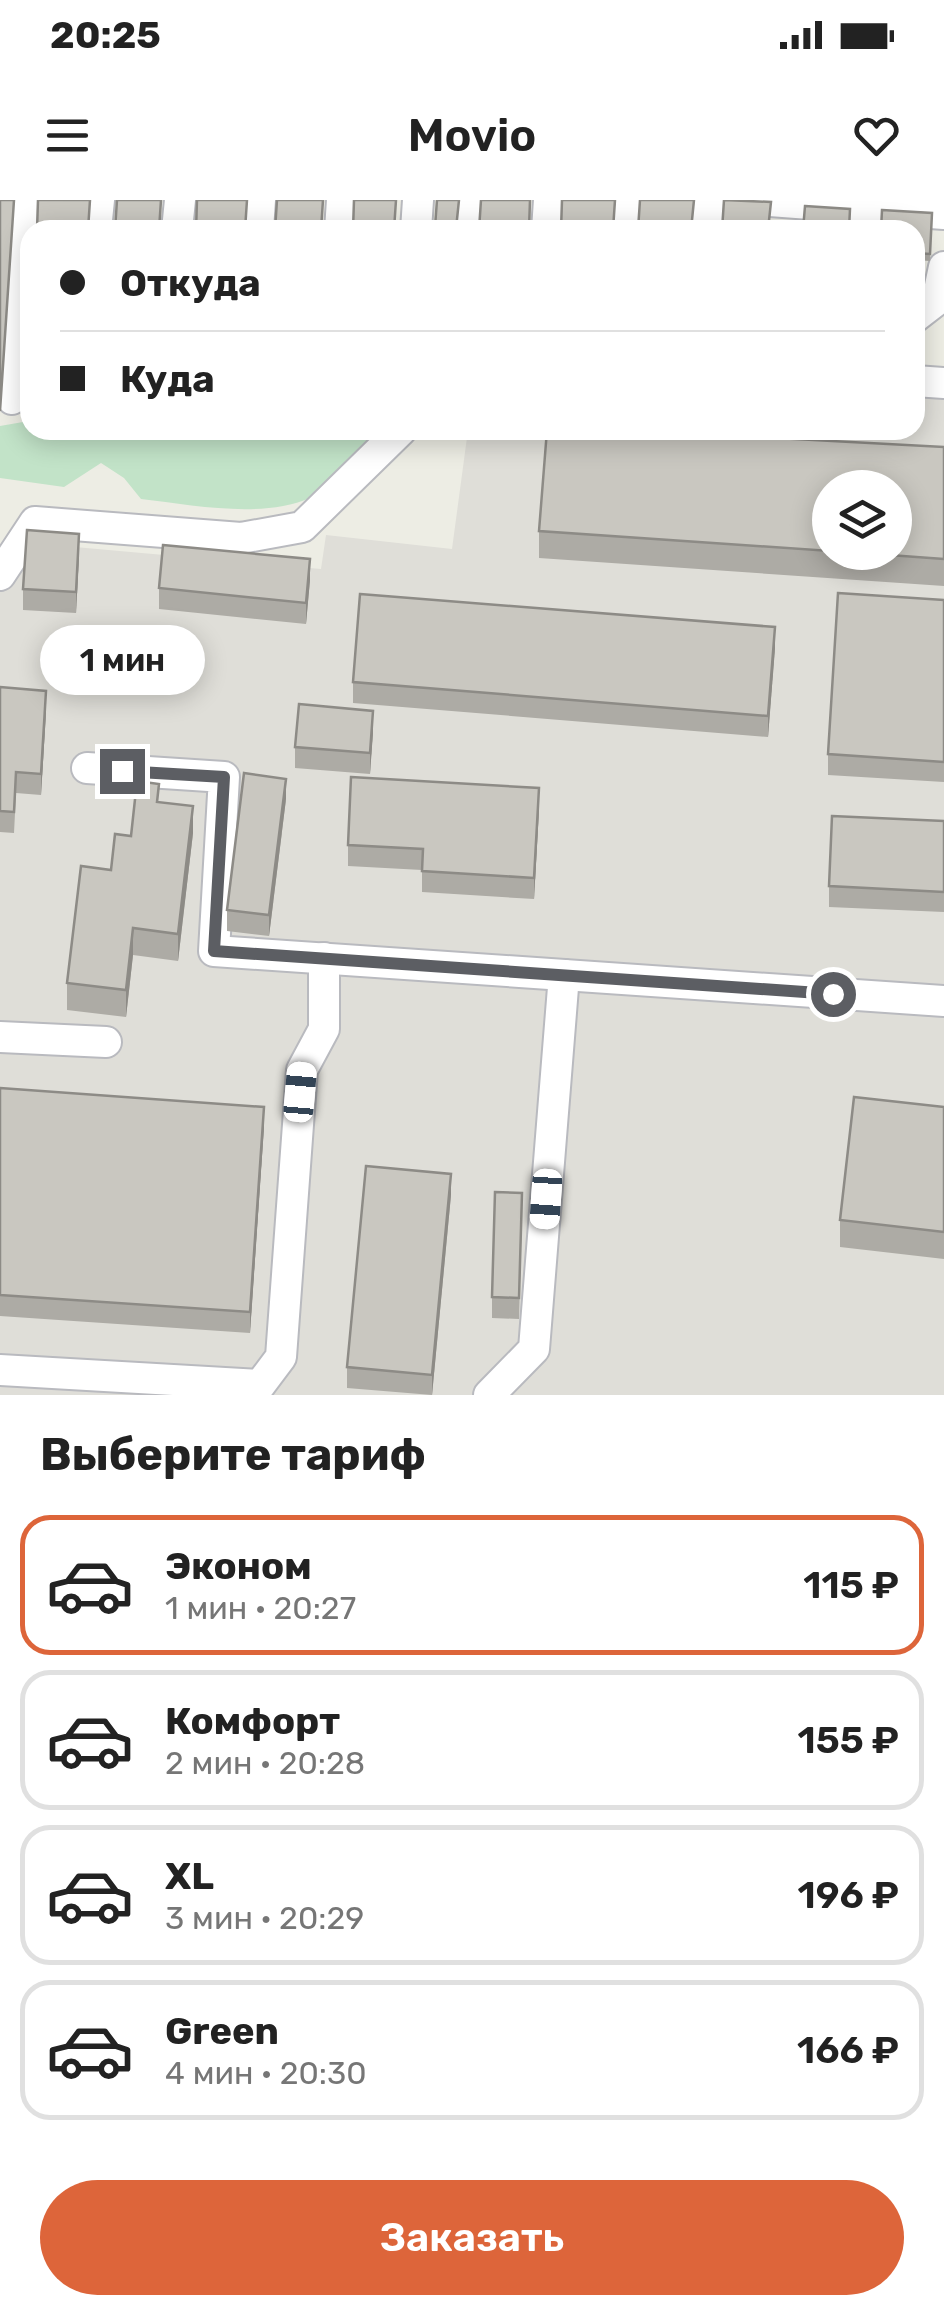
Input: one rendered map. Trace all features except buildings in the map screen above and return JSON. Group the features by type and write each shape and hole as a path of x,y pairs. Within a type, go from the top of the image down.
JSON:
{"lane":[{"path":"778,208 944,214"},
{"path":"925,309 936,300 944,266"},
{"path":"12,399 20,285"},
{"path":"0,575 36,522 241,538 302,526 391,440"},
{"path":"88,768 224,777 214,951 944,1001"},
{"path":"0,1370 260,1385 281,1356 302,1070 324,1029 324,958"},
{"path":"489,1395 534,1349 564,975"},
{"path":"0,1037 106,1042"}],"shaded area":[{"path":"925,392 944,393 944,1395 0,1395 0,548 8,541 321,569 326,535 452,549 467,440 925,440"}],"green space":[{"path":"20,423 20,440 373,440 338,477 310,498 270,508 227,509 141,499 124,478 101,463 64,487 0,478 0,426"}],"route":[{"path":"122,771 224,777 214,951 833,994"}]}
